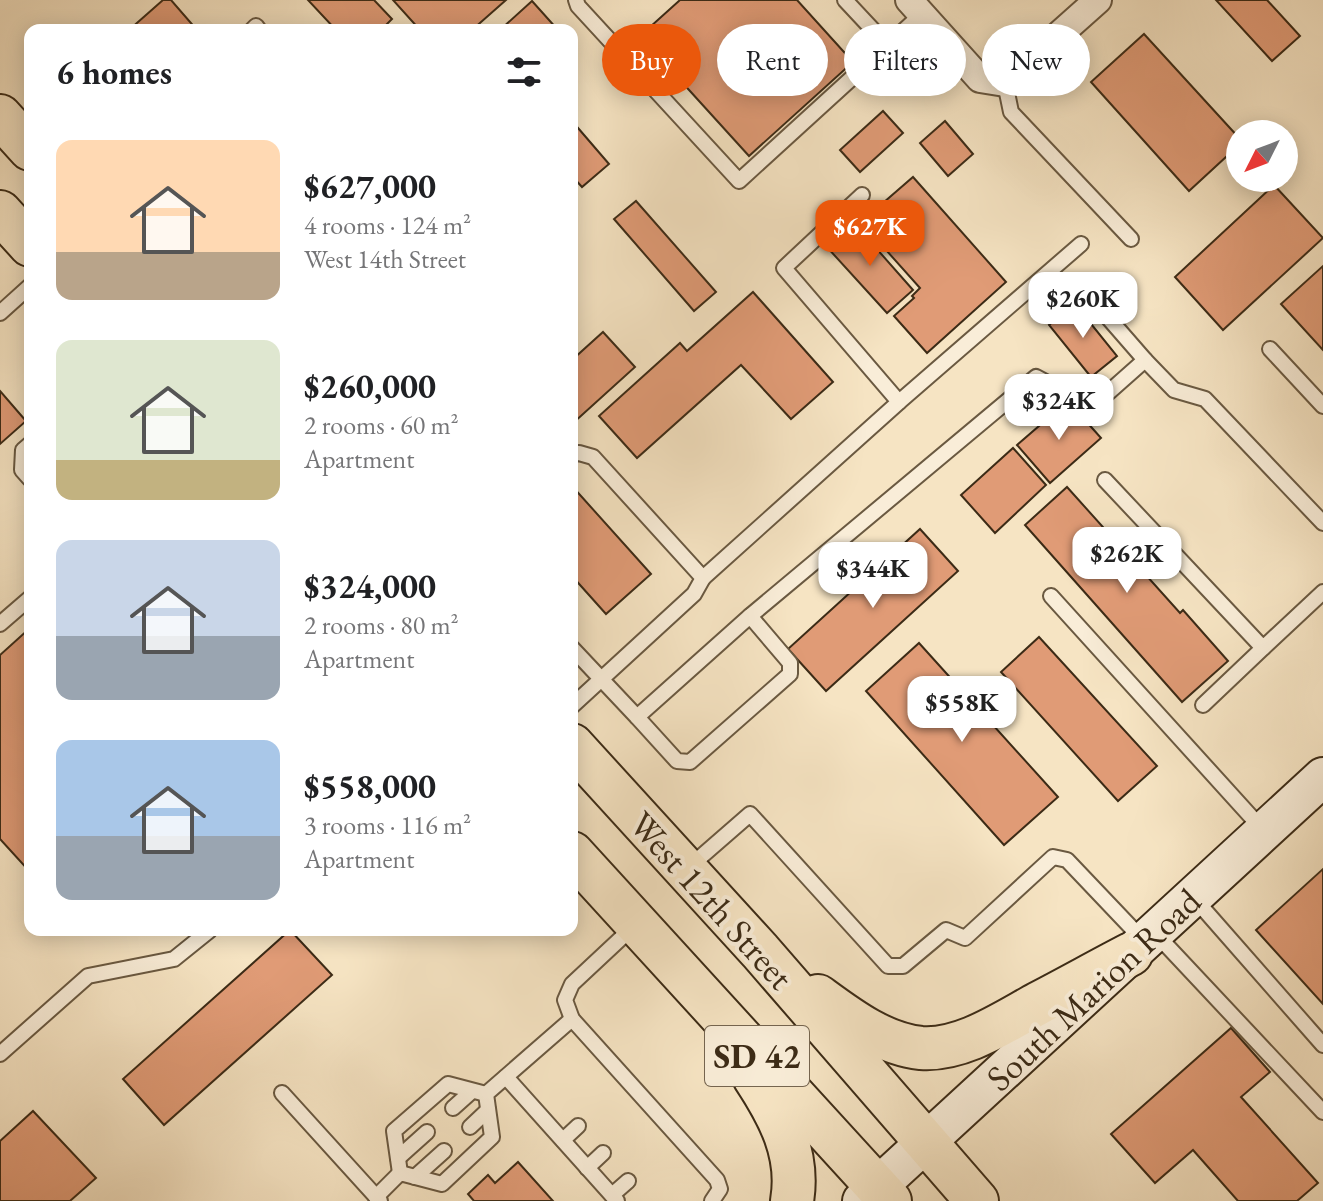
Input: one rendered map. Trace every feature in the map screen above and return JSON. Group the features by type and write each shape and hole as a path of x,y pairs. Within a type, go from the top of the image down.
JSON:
{"main road":[{"path":"0,116 24,142"},
{"path":"0,212 24,238"},
{"name":"West 12th Street","path":"578,752 760,951 977,1201"},
{"name":"South Marion Road","path":"877,1196 926,1143 1323,777"},
{"name":"West 12th Street","path":"578,860 877,1196"},
{"path":"636,924 770,1101 781,1121 794,1166 792,1201"},
{"path":"760,951 853,1021 876,1034 920,1048 964,1040 992,1028 1143,943"}],"street":[{"path":"1071,24 1098,0"},
{"path":"916,7 982,79"}],"lane":[{"path":"576,0 578,6 739,181 844,86"},
{"path":"845,0 867,24"},
{"path":"904,24 916,7"},
{"path":"1008,96 1011,112 1131,239"},
{"path":"862,195 784,268 899,402"},
{"path":"578,700 694,594 703,578 1081,244"},
{"path":"1084,290 1174,390 1205,399 1323,523"},
{"path":"0,313 24,291"},
{"path":"1270,349 1323,406"},
{"path":"637,717 750,616 1036,377 1092,407 1145,360"},
{"path":"24,449 24,472"},
{"path":"578,453 593,457 703,578"},
{"path":"1105,480 1263,648"},
{"path":"1203,705 1323,592"},
{"path":"1051,596 1264,831"},
{"path":"0,624 24,603"},
{"path":"578,654 677,761 690,762 790,674 790,663 750,616"},
{"path":"686,870 750,814 888,966 903,966 946,930 965,938 1053,857 1067,860 1143,943 1323,1112"},
{"path":"1193,897 1323,1045"},
{"path":"636,924 572,984 565,1000 572,1019 625,1084 717,1180 720,1189 712,1201"},
{"path":"0,1054 88,976 174,959 203,936"},
{"path":"453,1108 506,1077 572,1019"},
{"path":"506,1077 615,1198 628,1181"},
{"path":"448,1084 479,1092 488,1110 492,1137 442,1184 405,1170 394,1131 448,1084"},
{"path":"282,1093 378,1199 405,1170 427,1132"},
{"path":"470,1127 488,1110"},
{"path":"563,1140 578,1126"},
{"path":"405,1170 444,1151"},
{"path":"587,1168 603,1153"}],"building":[{"path":"163,0 171,0 192,24 136,24"},
{"path":"308,0 374,0 392,19 387,24 330,24"},
{"path":"393,0 506,0 479,24 415,24"},
{"path":"680,0 797,0 819,24 717,24 717,96 815,96 749,156 694,96 701,96 701,24 653,24"},
{"path":"1216,0 1267,0 1300,36 1272,61"},
{"path":"532,1 553,24 507,24"},
{"path":"828,34 844,52 844,70 828,85"},
{"path":"1144,34 1226,124 1226,157 1189,191 1091,82"},
{"path":"883,111 903,133 860,172 840,150"},
{"path":"945,121 973,154 948,176 920,143"},
{"path":"578,128 609,164 582,187 578,183"},
{"path":"913,177 1006,282 927,353 894,316 914,298 912,296 920,288 861,222"},
{"path":"1266,192 1280,192 1323,238 1223,330 1175,277"},
{"path":"636,201 716,292 694,311 614,219"},
{"path":"853,222 913,290 887,313 826,246"},
{"path":"1323,266 1323,350 1281,304"},
{"path":"753,292 833,382 791,419 741,365 637,458 599,416 680,343 687,351"},
{"path":"1075,304 1117,356 1091,377 1049,325"},
{"path":"603,332 635,367 578,419 578,355"},
{"path":"0,391 24,419 24,423 0,444"},
{"path":"1068,401 1101,438 1050,483 1017,445"},
{"path":"1013,448 1046,485 995,533 961,495"},
{"path":"1067,487 1180,613 1183,610 1228,661 1182,702 1025,525"},
{"path":"578,493 651,574 606,614 578,583"},
{"path":"920,529 958,571 826,691 788,649"},
{"path":"24,633 24,865 0,839 0,655"},
{"path":"1039,637 1157,766 1118,801 1001,672"},
{"path":"919,643 1058,797 1004,845 866,691"},
{"path":"1323,869 1323,1004 1256,930"},
{"path":"283,936 296,936 332,975 164,1125 123,1079"},
{"path":"1231,1028 1270,1072 1241,1097 1318,1183 1297,1201 1238,1201 1193,1150 1155,1183 1111,1134"},
{"path":"33,1111 96,1178 70,1201 0,1201 0,1141"},
{"path":"518,1162 553,1201 474,1201 468,1194 488,1175 495,1183"}]}
